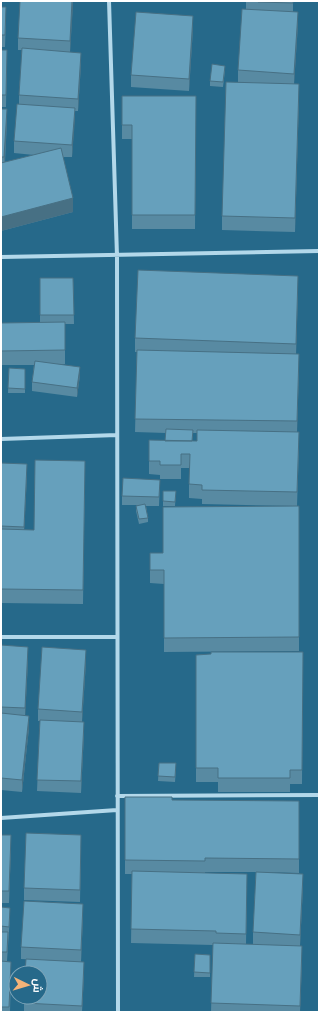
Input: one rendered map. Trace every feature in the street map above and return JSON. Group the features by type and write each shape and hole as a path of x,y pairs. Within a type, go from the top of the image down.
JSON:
{"street":[{"path":"109,1 116,256 118,1012"},
{"path":"1,257 319,251"},
{"path":"1,440 117,435"},
{"path":"1,638 117,637"},
{"path":"117,796 319,795"},
{"path":"1,818 118,810"}],"building":[{"path":"20,1 72,1 70,41 18,38"},
{"path":"293,1 293,3 258,2"},
{"path":"1,7 6,7 5,35 1,35"},
{"path":"242,9 298,12 294,74 238,70"},
{"path":"136,12 193,16 189,79 131,75"},
{"path":"22,48 81,53 78,99 19,95"},
{"path":"1,50 7,50 6,95 1,95"},
{"path":"212,64 225,66 223,82 210,81"},
{"path":"226,82 299,84 295,218 222,216"},
{"path":"122,96 196,96 195,215 132,215 132,125 122,125"},
{"path":"17,104 75,108 72,145 14,141"},
{"path":"1,109 7,109 4,157 1,157"},
{"path":"61,148 73,198 1,217 1,163"},
{"path":"138,270 298,276 296,344 135,338"},
{"path":"40,278 73,278 74,315 40,315"},
{"path":"65,322 65,350 1,351 1,323"},
{"path":"137,350 299,354 297,421 135,419"},
{"path":"35,361 80,367 77,388 32,382"},
{"path":"9,368 25,369 25,389 8,388"},
{"path":"166,429 193,430 192,441 165,441"},
{"path":"197,430 299,432 297,492 202,490 202,485 189,484 190,454 181,454 181,465 160,465 160,461 149,461 149,440 197,441"},
{"path":"35,460 85,461 83,590 1,589 1,529 34,530"},
{"path":"1,463 27,464 24,527 1,526"},
{"path":"123,478 160,480 159,497 122,496"},
{"path":"163,491 176,491 175,502 163,501"},
{"path":"145,504 148,518 139,519 136,506"},
{"path":"299,506 299,637 164,638 164,570 150,570 150,553 163,553 163,507"},
{"path":"1,645 28,647 25,708 1,707"},
{"path":"42,647 86,650 82,712 38,709"},
{"path":"211,652 303,652 302,770 290,770 290,778 218,778 218,768 196,768 196,655 211,654"},
{"path":"1,713 29,716 22,780 1,778"},
{"path":"40,720 84,722 81,781 37,780"},
{"path":"159,763 176,763 175,777 158,776"},
{"path":"125,797 172,797 172,800 299,801 299,859 205,858 205,861 125,860"},
{"path":"26,833 81,835 80,890 24,888"},
{"path":"1,835 11,835 9,891 1,891"},
{"path":"132,871 247,874 246,934 216,933 216,931 131,929"},
{"path":"256,872 303,874 300,935 253,932"},
{"path":"24,901 83,904 81,950 21,947"},
{"path":"1,907 10,908 9,927 1,926"},
{"path":"1,932 8,932 7,952 1,952"},
{"path":"213,943 302,946 300,1006 211,1003"},
{"path":"195,954 210,955 210,973 194,972"},
{"path":"26,959 84,962 82,1006 48,1004 48,965 26,965"},
{"path":"1,961 11,962 11,965 8,965 9,1007 1,1007"}]}
